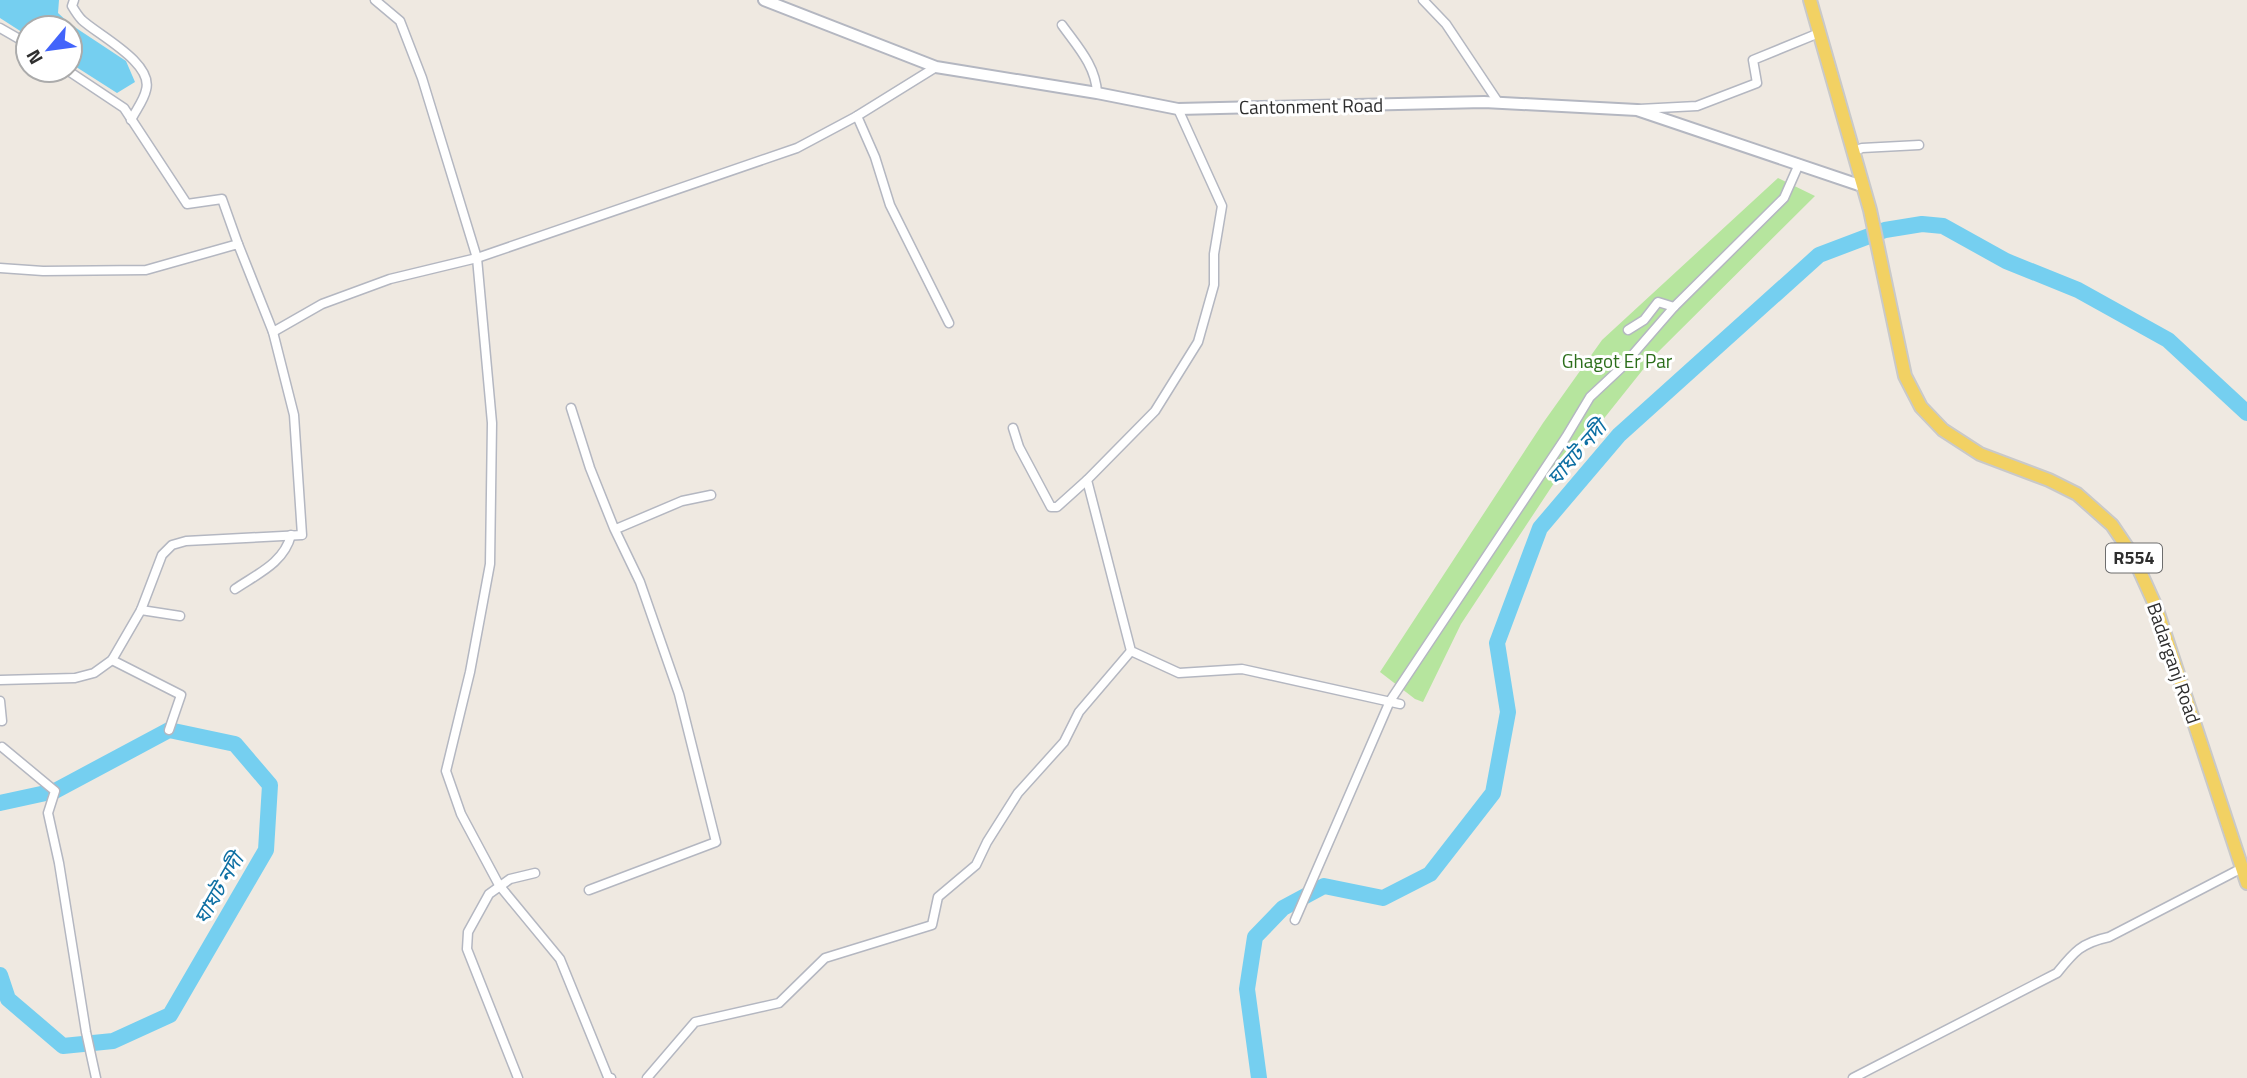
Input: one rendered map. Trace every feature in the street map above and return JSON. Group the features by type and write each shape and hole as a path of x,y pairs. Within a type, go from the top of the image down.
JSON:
{"main road":[{"name":"Badarganj Road","path":"1810,0 1870,210 1905,376 1921,407 1943,430 1980,454 2049,480 2077,494 2112,525 2133,556 2156,607 2244,867 2247,883"}],"street":[{"path":"74,0 72,6 80,19 140,66 147,81 146,90 131,120"},
{"path":"374,0 400,22 409,44 477,258 492,424 490,564 470,673 446,771 461,814 499,885 560,959 608,1077 611,1078"},
{"name":"Cantonment Road","path":"764,0 936,67 1178,109 1498,102 1637,110 1862,186"},
{"path":"1423,0 1446,24 1498,102"},
{"path":"1062,25 1088,60 1097,80 1097,93"},
{"path":"1637,110 1697,106 1732,94 1757,83 1753,60 1819,33"},
{"path":"273,332 322,304 390,279 477,258 797,148 858,116 936,67"},
{"path":"0,680 75,678 94,673 112,660 141,610 162,555 172,545 186,541 302,535 294,415 273,332 222,199 187,204 124,108 84,81"},
{"path":"1013,428 1051,507 1057,507 1155,411 1198,342 1214,285 1214,254 1222,206 1178,109"},
{"path":"858,116 875,157 890,205 949,323"},
{"path":"1853,152 1862,148 1919,145"},
{"path":"1295,920 1390,701 1590,397 1621,368 1674,307 1784,198 1799,164"},
{"path":"0,268 43,271 146,270 238,244"},
{"path":"1628,330 1644,320 1658,302 1674,307"},
{"path":"571,408 590,468 640,582 679,694 716,842 589,890"},
{"path":"1087,480 1131,651"},
{"path":"617,529 682,501 711,495"},
{"path":"234,589 271,566 287,549 290,535"},
{"path":"141,610 180,616"},
{"path":"1131,651 1179,673 1242,669 1400,704"},
{"path":"647,1078 695,1022 779,1003 825,958 932,925 938,897 976,865 1018,793 1064,742 1079,712 1131,651"},
{"path":"112,660 181,695 169,730"},
{"path":"0,701 2,721"},
{"path":"2,747 55,791 48,813 96,1078"},
{"path":"1853,1078 2057,973 2076,950 2089,942 2109,937 2244,867"},
{"path":"518,1078 467,949 468,933 489,894 499,885 510,879 536,873"}],"green space":[{"name":"Ghagot Er Par","path":"1778,178 1815,196 1653,357 1562,471 1461,624 1423,702 1415,699 1380,672 1543,423 1602,340"}],"water":[{"path":"0,0 59,0 59,14 14,14 14,27 0,18"},
{"path":"84,33 126,61 135,82 117,93 84,72"}],"waterway":[{"name":"ঘাঘট নদী","path":"1259,1078 1247,989 1255,937 1283,908 1324,886 1383,898 1430,874 1493,793 1508,712 1497,643 1540,528 1619,435 1819,255 1885,230 1922,224 1943,226 2006,261 2078,290 2168,340 2247,413"},
{"name":"ঘাঘট নদী","path":"0,803 55,791 169,730 235,744 270,785 266,850 170,1015 113,1041 63,1046 8,999 0,975"}]}
